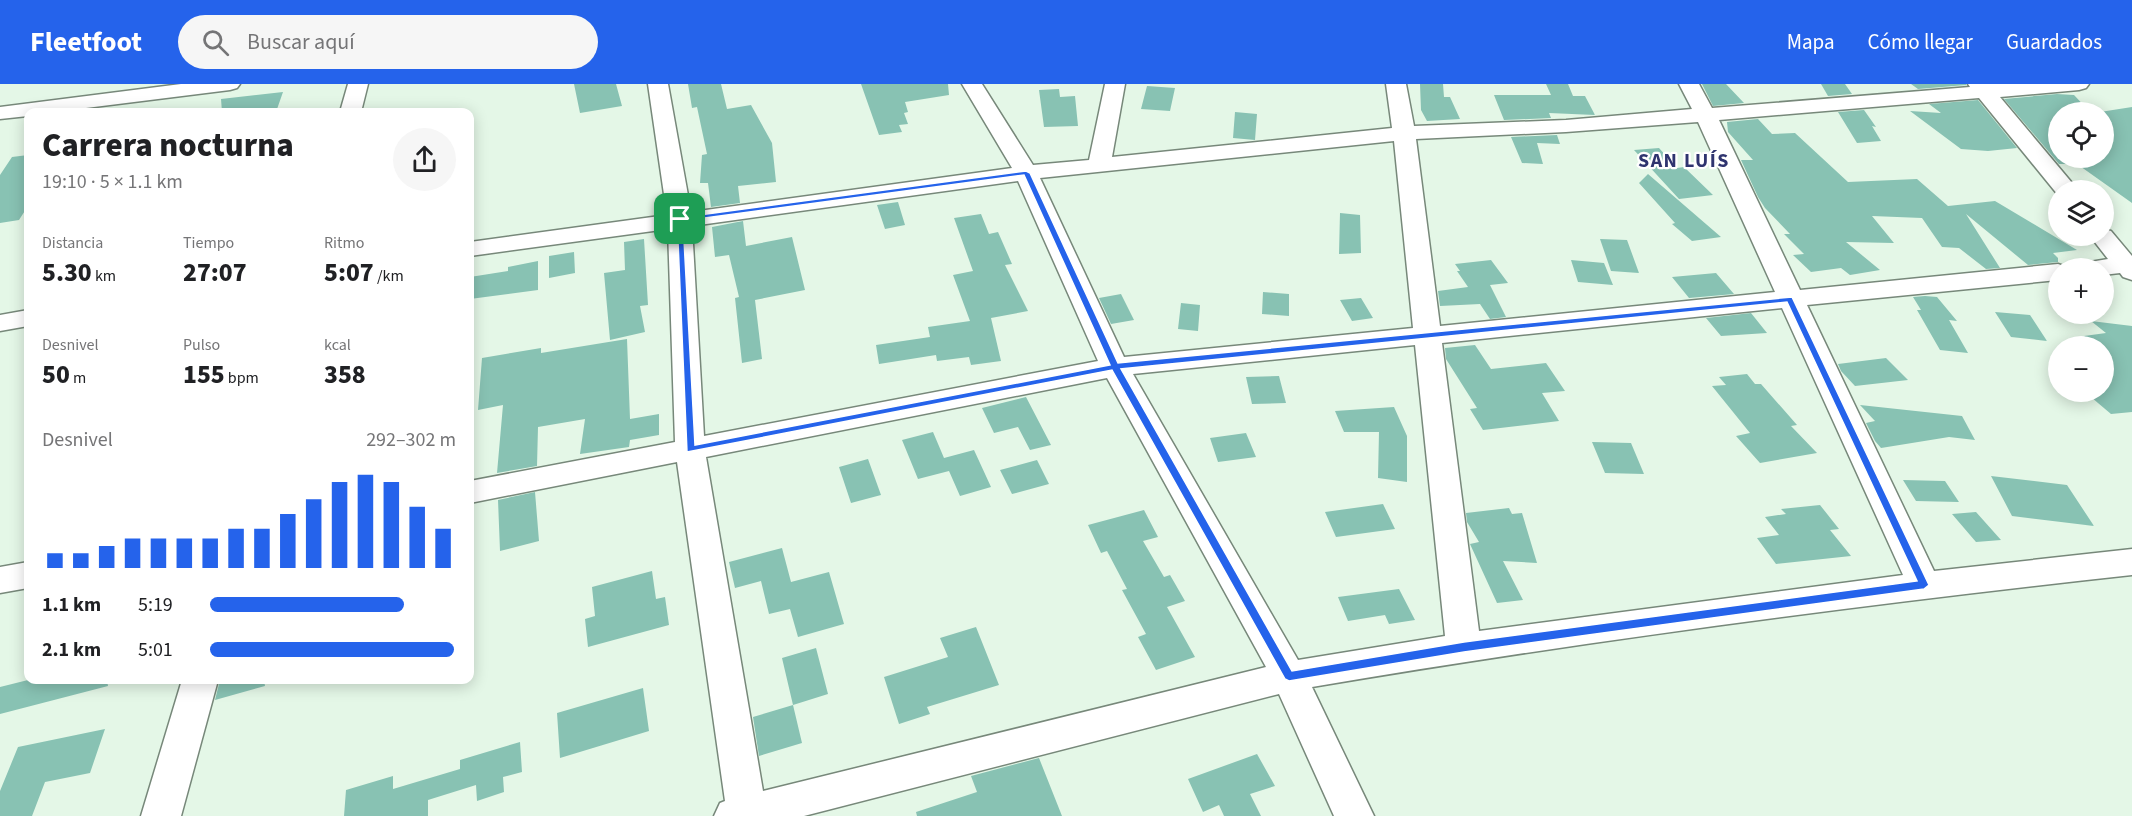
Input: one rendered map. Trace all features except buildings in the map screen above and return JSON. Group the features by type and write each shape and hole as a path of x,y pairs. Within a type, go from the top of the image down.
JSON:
{"street":[{"path":"38,108 230,84"},
{"path":"352,108 358,84"},
{"path":"658,84 680,219 690,449 743,815 1289,676 1464,647 1924,585 2132,562"},
{"path":"972,84 1026,173 1115,367 1289,676 1354,816"},
{"path":"1099,165 1115,84"},
{"path":"1396,84 1404,133 1464,647"},
{"path":"1689,84 1706,115 1924,585"},
{"path":"474,248 1026,173 1404,133 1566,126 1982,88 2079,84"},
{"path":"1982,88 2058,180"},
{"path":"0,130 6,112 24,93"},
{"path":"6,112 24,110"},
{"path":"2111,246 2130,267"},
{"path":"2114,267 2130,267"},
{"path":"474,491 1115,367 2048,273"},
{"path":"0,323 24,319"},
{"path":"0,580 24,575"},
{"path":"161,816 199,684"}],"district":[{"name":"SAN LUÍS","path":"1684,161"}],"route":[{"path":"680,219 690,449 1115,367 1790,299 1924,585 1464,647 1289,676 1115,367 1026,173 680,219"}]}
